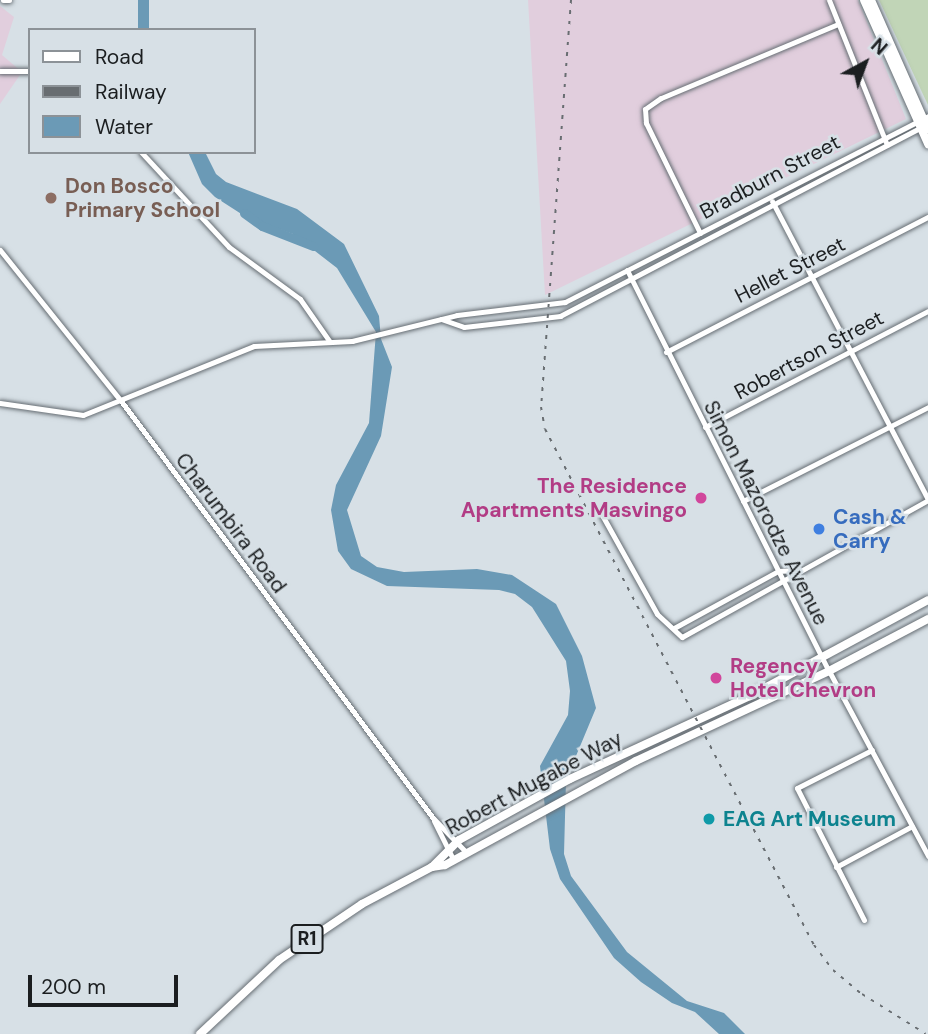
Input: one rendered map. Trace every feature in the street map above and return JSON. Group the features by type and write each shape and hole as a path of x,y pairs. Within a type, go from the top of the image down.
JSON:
{"highway":[{"path":"864,0 924,122"},
{"path":"871,0 924,122 928,144"},
{"name":"Robert Mugabe Way","path":"432,867 459,840 536,797 750,696 928,600"},
{"name":"Robert Mugabe Way","path":"432,867 453,859 576,792 829,671 928,619"},
{"name":"R1","path":"200,1034 242,991 305,940 432,867"}],"street":[{"path":"3,0 9,0"},
{"path":"830,0 887,145"},
{"path":"703,239 646,123 645,110 661,98 838,24"},
{"path":"0,71 28,71"},
{"name":"Bradburn Street","path":"0,403 83,415 254,346 371,338 441,319 565,302 884,136 924,122"},
{"name":"Bradburn Street","path":"441,319 464,327 560,316 887,145 924,122"},
{"path":"143,154 229,247 300,299 330,342"},
{"path":"602,514 657,614 674,628 678,635 687,636 785,583 796,570 928,500 769,195"},
{"name":"Hellet Street","path":"666,352 928,217"},
{"name":"Charumbira Road","path":"0,250 121,401 433,818 459,840 466,852"},
{"name":"Simon Mazorodze Avenue","path":"627,270 630,281 821,656 928,856"},
{"name":"Robertson Street","path":"705,428 928,311"},
{"path":"743,501 928,407"},
{"path":"674,628 778,571 796,570"},
{"path":"724,601 730,613"},
{"path":"864,920 797,788 872,750"},
{"name":"Charumbira Road","path":"433,818 453,859"},
{"path":"836,867 912,826"},
{"path":"921,843 928,839"}],"shaded area":[{"path":"528,0 858,0 906,119 545,295"},
{"path":"0,6 14,17 2,55 22,72 0,104"}],"green space":[{"path":"879,0 928,0 928,105"}],"water":[{"path":"138,0 149,0 149,28 138,28"},
{"path":"189,154 206,154 216,174 226,182 297,209 344,244 379,316 381,339 392,367 381,436 347,510 361,556 377,567 404,572 477,569 512,575 556,604 582,656 596,708 566,780 564,854 571,876 627,952 687,1001 724,1013 745,1034 719,1034 695,1012 672,1003 641,982 614,958 560,879 550,849 540,766 568,715 570,691 566,661 532,607 515,594 499,590 387,586 351,569 338,551 331,510 336,485 369,423 376,332 337,268 293,234 246,217 215,197 202,184"}],"waterway":[{"path":"244,213 262,226 313,246"}],"railway":[{"path":"571,0 541,407 545,429 814,945 833,970 862,994 926,1034"}],"place":[{"name":"Don Bosco Primary School","path":"51,198"},
{"name":"The Residence Apartments Masvingo","path":"701,498"},
{"name":"Cash & Carry","path":"819,529"},
{"name":"Regency Hotel Chevron","path":"716,678"},
{"name":"EAG Art Museum","path":"709,819"}]}
